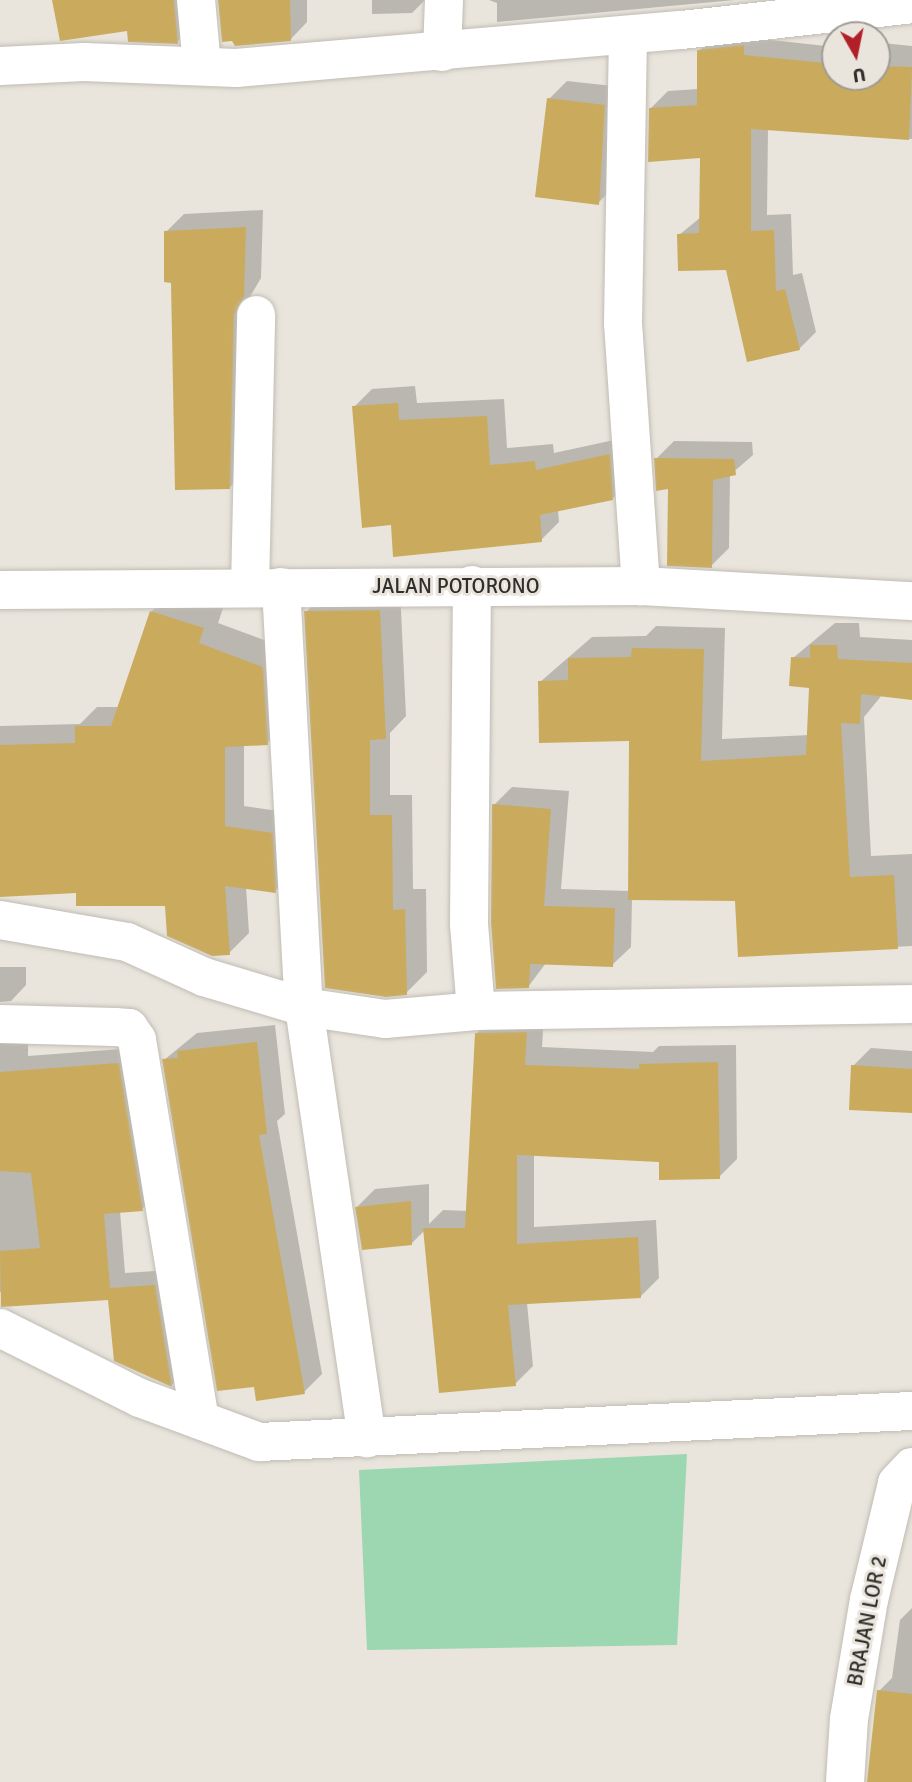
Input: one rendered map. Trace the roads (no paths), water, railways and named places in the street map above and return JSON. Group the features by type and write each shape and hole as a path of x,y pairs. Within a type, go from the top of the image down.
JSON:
{"street":[{"path":"197,0 202,66"},
{"path":"442,52 444,0"},
{"path":"0,66 84,62 236,68 628,35 732,12 912,4"},
{"path":"628,35 623,323 641,586"},
{"path":"257,315 266,587 304,1007 367,1438"},
{"path":"472,585 469,924 475,1011"},
{"name":"JALAN POTORONO","path":"0,590 641,586 912,601"},
{"path":"0,920 127,942 204,977 304,1007 384,1019 475,1011 912,1004"},
{"path":"0,1024 129,1028 137,1040 200,1420"},
{"path":"0,1328 140,1398 259,1442 912,1411"},
{"name":"BRAJAN LOR 2","path":"845,1782 849,1719 869,1600 897,1483 912,1467"}]}
